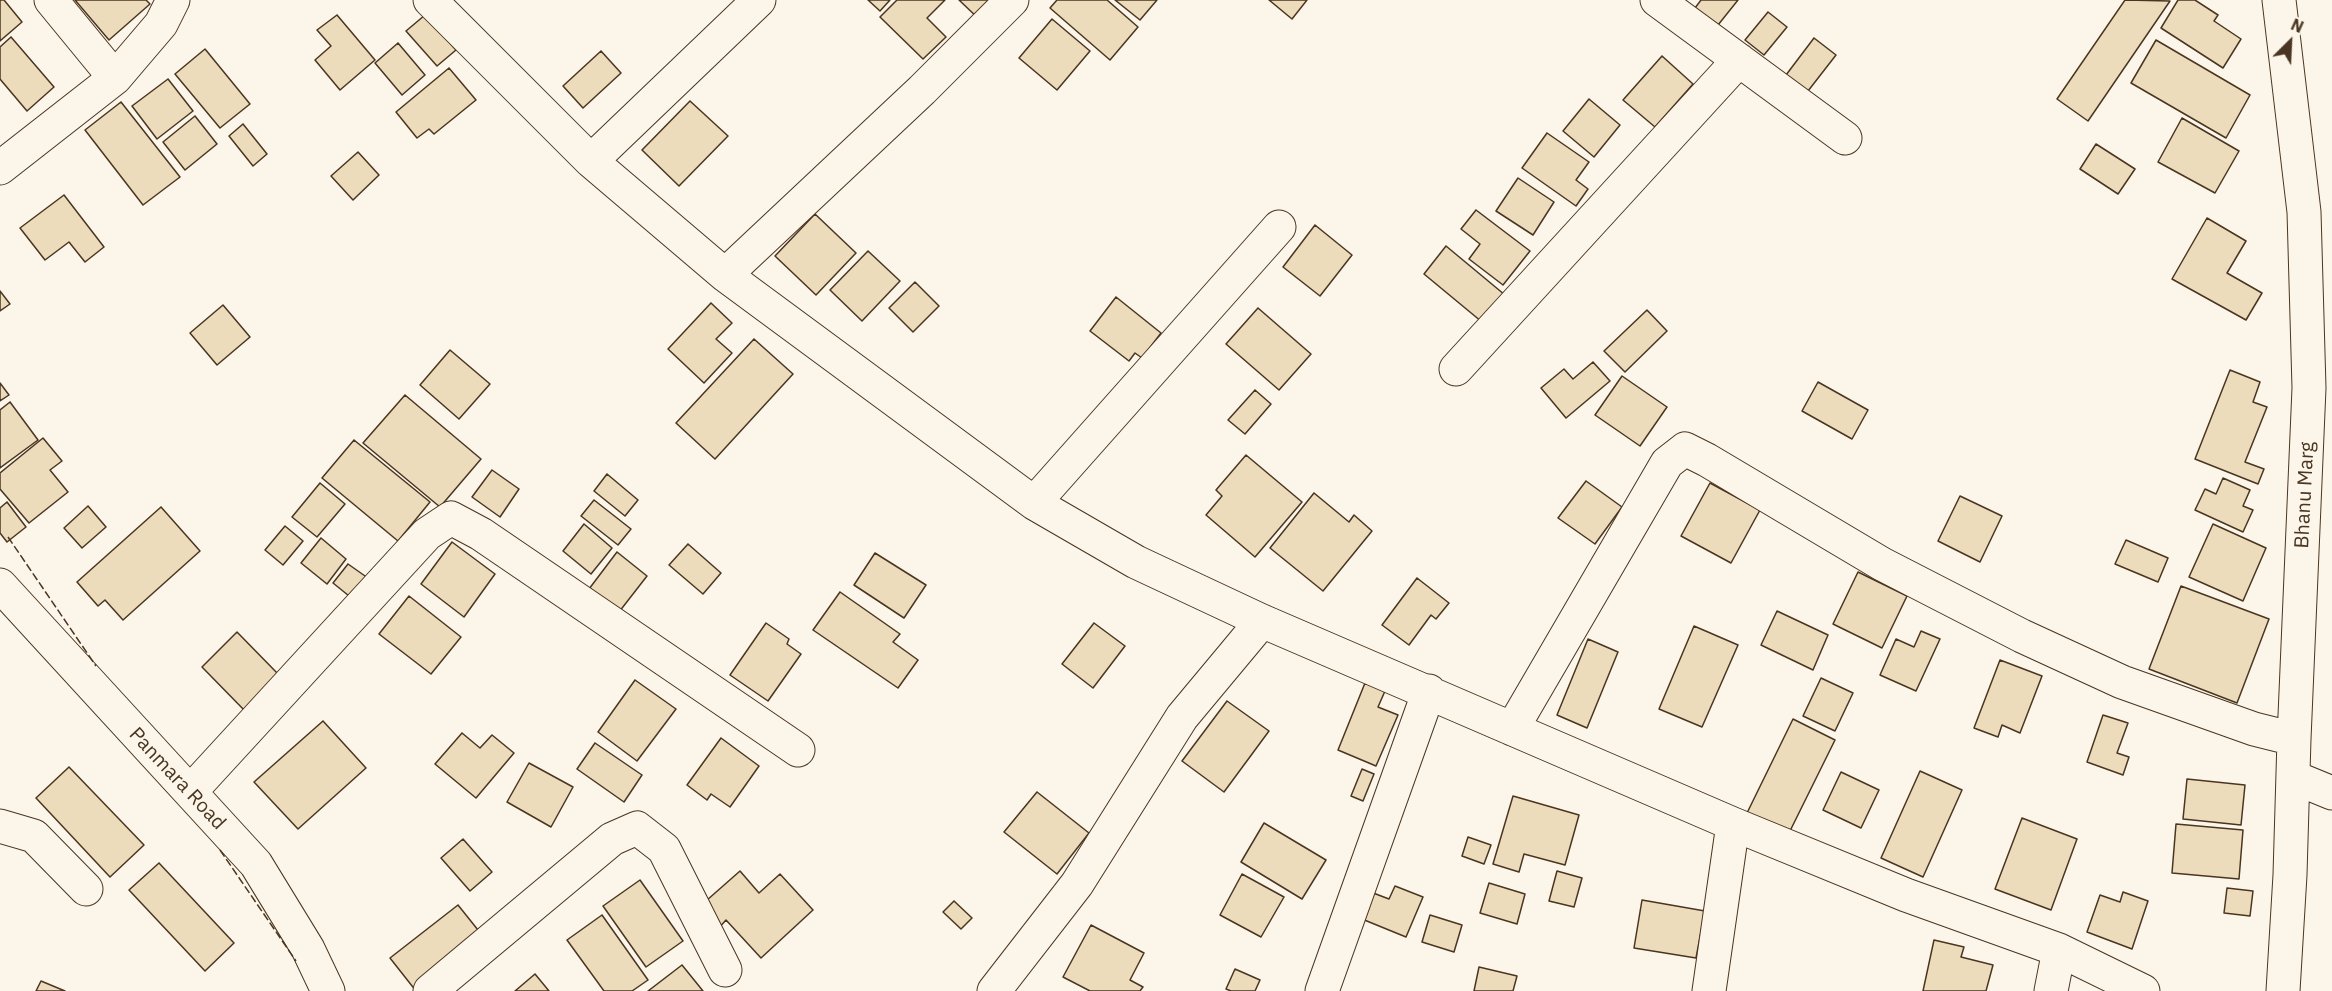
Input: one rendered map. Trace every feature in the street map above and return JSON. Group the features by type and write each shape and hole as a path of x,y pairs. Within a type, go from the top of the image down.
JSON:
{"street":[{"path":"51,0 115,78"},
{"path":"0,168 115,78 161,24 173,0"},
{"path":"430,0 591,161 725,275 1034,503 1136,562 1262,621 1429,691 1733,824 1906,895 2059,950 2143,991"},
{"path":"591,161 759,0"},
{"path":"725,275 906,105 1012,0"},
{"path":"1657,0 1845,138"},
{"name":"Bhanu Marg","path":"2279,0 2304,212 2309,388 2320,432 2294,739 2283,991"},
{"path":"1456,369 1739,60"},
{"path":"1034,503 1279,227"},
{"path":"2309,388 2332,356"},
{"path":"1512,729 1667,463 1685,449 1882,564 2022,636 2122,682 2254,729 2294,739"},
{"path":"190,792 427,534 451,518 481,534 798,750"},
{"name":"Panmara Road","path":"0,585 255,864 308,949 328,991"},
{"path":"994,991 1077,885 1182,717 1262,621"},
{"path":"1322,991 1429,691"},
{"path":"2294,777 2332,793"},
{"path":"1709,991 1733,824"},
{"path":"0,826 34,836 86,889"},
{"path":"430,991 612,839 637,828 664,849 725,970"},
{"path":"2051,991 2059,950"}],"building":[{"path":"0,0 4,0 22,22 0,41"},
{"path":"75,0 146,0 150,4 109,40"},
{"path":"868,0 890,0 880,11"},
{"path":"897,0 945,0 927,18 946,37 923,59 880,17"},
{"path":"959,0 1000,0 980,20"},
{"path":"1057,0 1107,0 1138,27 1110,60 1050,8"},
{"path":"1115,0 1157,0 1140,20"},
{"path":"1269,0 1307,0 1292,19"},
{"path":"1701,0 1738,0 1714,30 1692,12"},
{"path":"2125,0 2170,1 2088,121 2057,99"},
{"path":"2178,0 2195,0 2218,15 2214,21 2241,39 2223,68 2161,28"},
{"path":"1768,12 1787,27 1764,55 1745,40"},
{"path":"337,15 375,60 340,90 315,60 331,46 317,30"},
{"path":"425,15 456,50 437,66 406,31"},
{"path":"1052,19 1090,51 1057,90 1019,58"},
{"path":"11,37 54,87 27,111 0,79 0,47"},
{"path":"1814,38 1836,55 1808,91 1786,75"},
{"path":"2156,40 2250,95 2226,138 2131,83"},
{"path":"398,43 425,75 402,95 375,63"},
{"path":"205,49 250,104 220,128 175,74"},
{"path":"601,51 621,73 583,108 563,86"},
{"path":"1662,56 1693,84 1655,127 1623,100"},
{"path":"449,68 476,100 434,134 429,129 417,138 396,112"},
{"path":"168,79 193,111 157,139 132,106"},
{"path":"1589,99 1620,125 1594,157 1563,131"},
{"path":"690,101 728,136 679,186 642,150"},
{"path":"121,102 180,177 143,205 85,130"},
{"path":"195,116 217,144 185,170 163,142"},
{"path":"2182,118 2239,151 2215,193 2158,162"},
{"path":"243,124 267,154 253,166 229,136"},
{"path":"1547,133 1589,162 1576,180 1588,189 1576,206 1522,168"},
{"path":"2096,144 2135,169 2118,194 2080,169"},
{"path":"358,152 379,175 353,200 331,176"},
{"path":"1518,178 1554,202 1533,235 1496,211"},
{"path":"64,195 104,247 85,262 69,242 45,260 20,228"},
{"path":"1476,210 1530,251 1503,285 1469,259 1480,244 1461,229"},
{"path":"815,214 856,253 816,295 775,256"},
{"path":"2207,218 2246,241 2227,273 2262,293 2246,320 2172,279"},
{"path":"1315,225 1352,255 1320,296 1283,267"},
{"path":"1446,246 1505,295 1482,322 1424,274"},
{"path":"868,251 900,281 862,321 830,290"},
{"path":"915,282 939,306 913,332 889,308"},
{"path":"0,291 10,304 0,311"},
{"path":"1116,297 1161,333 1142,358 1135,353 1129,361 1090,331"},
{"path":"711,303 732,323 716,339 732,353 704,383 668,349"},
{"path":"223,305 250,337 217,365 190,333"},
{"path":"1258,308 1311,354 1279,390 1226,344"},
{"path":"1647,310 1667,331 1625,372 1604,351"},
{"path":"754,339 793,374 715,459 676,423"},
{"path":"450,350 490,384 459,419 420,385"},
{"path":"1593,362 1610,381 1566,418 1541,388 1564,369 1573,379"},
{"path":"2230,370 2260,382 2253,402 2267,407 2245,462 2264,469 2258,484 2195,459"},
{"path":"1622,376 1667,407 1640,446 1595,415"},
{"path":"1818,382 1868,410 1852,439 1802,411"},
{"path":"0,383 9,395 0,401"},
{"path":"1255,390 1271,404 1245,434 1228,420"},
{"path":"405,395 481,459 440,507 363,443"},
{"path":"10,402 38,440 0,468 0,410"},
{"path":"43,438 62,461 50,470 68,492 29,523 0,489 0,473"},
{"path":"354,440 430,502 398,541 322,478"},
{"path":"1246,455 1302,502 1255,557 1206,515 1222,496 1216,490"},
{"path":"492,470 519,489 500,517 472,497"},
{"path":"607,474 638,500 625,516 594,491"},
{"path":"2223,478 2250,490 2243,506 2253,510 2243,532 2195,510 2205,489 2216,494"},
{"path":"1586,481 1622,507 1595,544 1558,518"},
{"path":"320,483 345,504 317,537 292,517"},
{"path":"1710,483 1760,510 1731,563 1681,536"},
{"path":"1314,493 1349,522 1354,515 1372,531 1323,591 1270,548"},
{"path":"1960,496 2002,516 1980,562 1938,541"},
{"path":"594,500 631,529 618,545 581,516"},
{"path":"7,502 26,527 7,542 0,533 0,508"},
{"path":"88,506 106,527 82,548 64,528"},
{"path":"161,507 200,551 123,620 105,600 98,606 77,582"},
{"path":"584,524 612,548 591,574 563,551"},
{"path":"2213,524 2266,548 2243,601 2189,577"},
{"path":"285,526 303,541 283,565 265,550"},
{"path":"321,538 346,559 327,584 301,563"},
{"path":"2126,540 2168,558 2158,582 2115,564"},
{"path":"452,542 495,574 464,617 421,584"},
{"path":"688,544 721,573 703,594 669,565"},
{"path":"617,552 647,576 619,612 589,589"},
{"path":"875,553 926,585 904,618 854,585"},
{"path":"348,564 375,583 359,604 333,583"},
{"path":"1858,572 1907,596 1882,648 1833,624"},
{"path":"1417,578 1449,603 1436,619 1431,615 1409,645 1382,625"},
{"path":"2181,586 2269,619 2237,703 2149,669"},
{"path":"840,592 900,634 893,642 918,660 898,688 813,630"},
{"path":"409,596 461,637 431,674 379,634"},
{"path":"1777,611 1828,635 1813,670 1761,645"},
{"path":"766,623 789,639 787,644 801,654 768,701 730,675"},
{"path":"1094,623 1125,646 1093,688 1062,664"},
{"path":"1694,626 1738,645 1702,727 1659,709"},
{"path":"1921,631 1940,639 1916,691 1880,675 1896,639 1914,647"},
{"path":"237,632 281,677 246,712 202,667"},
{"path":"1588,639 1618,652 1587,728 1557,715"},
{"path":"2000,660 2042,676 2020,733 2002,725 1998,737 1974,728"},
{"path":"1821,678 1853,693 1835,731 1803,716"},
{"path":"635,680 676,709 637,761 598,732"},
{"path":"1365,683 1385,691 1378,707 1398,715 1376,766 1338,750"},
{"path":"1227,701 1269,731 1224,792 1182,761"},
{"path":"2103,715 2128,723 2117,753 2129,757 2123,775 2087,762"},
{"path":"1793,719 1835,740 1789,833 1747,813"},
{"path":"323,721 366,768 298,829 254,782"},
{"path":"462,733 480,748 492,735 514,753 476,798 435,764"},
{"path":"721,738 759,766 730,807 711,794 707,800 687,785"},
{"path":"595,743 642,775 624,802 577,769"},
{"path":"529,763 573,787 551,827 507,802"},
{"path":"69,767 144,845 110,877 36,798"},
{"path":"1362,769 1374,774 1363,801 1351,796"},
{"path":"1920,771 1962,790 1923,877 1881,858"},
{"path":"1841,772 1879,790 1861,828 1823,810"},
{"path":"2187,779 2245,785 2241,825 2183,819"},
{"path":"1037,792 1089,833 1057,874 1004,832"},
{"path":"1513,796 1579,815 1565,865 1524,854 1519,872 1493,864"},
{"path":"2022,818 2077,839 2051,910 1995,889"},
{"path":"1264,823 1326,860 1302,899 1241,862"},
{"path":"2176,824 2243,830 2239,879 2172,873"},
{"path":"1468,837 1491,845 1484,864 1462,856"},
{"path":"463,839 492,872 470,891 441,858"},
{"path":"159,863 234,943 205,971 129,890"},
{"path":"740,871 759,893 780,874 813,910 761,958 726,920 717,930 698,908"},
{"path":"1557,871 1582,878 1574,907 1549,901"},
{"path":"1242,874 1284,897 1261,937 1220,915"},
{"path":"640,880 683,941 646,967 603,906"},
{"path":"1489,883 1525,894 1517,924 1480,913"},
{"path":"1395,886 1423,897 1406,937 1357,917 1368,891 1389,899"},
{"path":"2227,888 2253,891 2250,916 2224,913"},
{"path":"2123,892 2148,901 2132,949 2087,932 2100,895 2120,902"},
{"path":"1642,900 1705,911 1696,958 1634,948"},
{"path":"954,901 972,918 961,929 943,912"},
{"path":"458,905 486,940 416,991 390,958"},
{"path":"602,915 648,980 632,991 604,991 567,940"},
{"path":"1430,915 1462,925 1454,952 1422,942"},
{"path":"1091,925 1144,953 1130,980 1143,987 1140,991 1090,991 1063,977"},
{"path":"1934,940 1964,947 1961,957 1993,965 1986,991 1923,991"},
{"path":"682,965 703,991 648,991"},
{"path":"1479,967 1517,976 1513,991 1474,991"},
{"path":"1235,969 1260,980 1255,991 1226,989"},
{"path":"535,974 549,991 515,991"},
{"path":"41,981 65,991 36,991"}],"fence":[{"path":"8,537 96,666"},
{"path":"220,850 296,961"}]}
